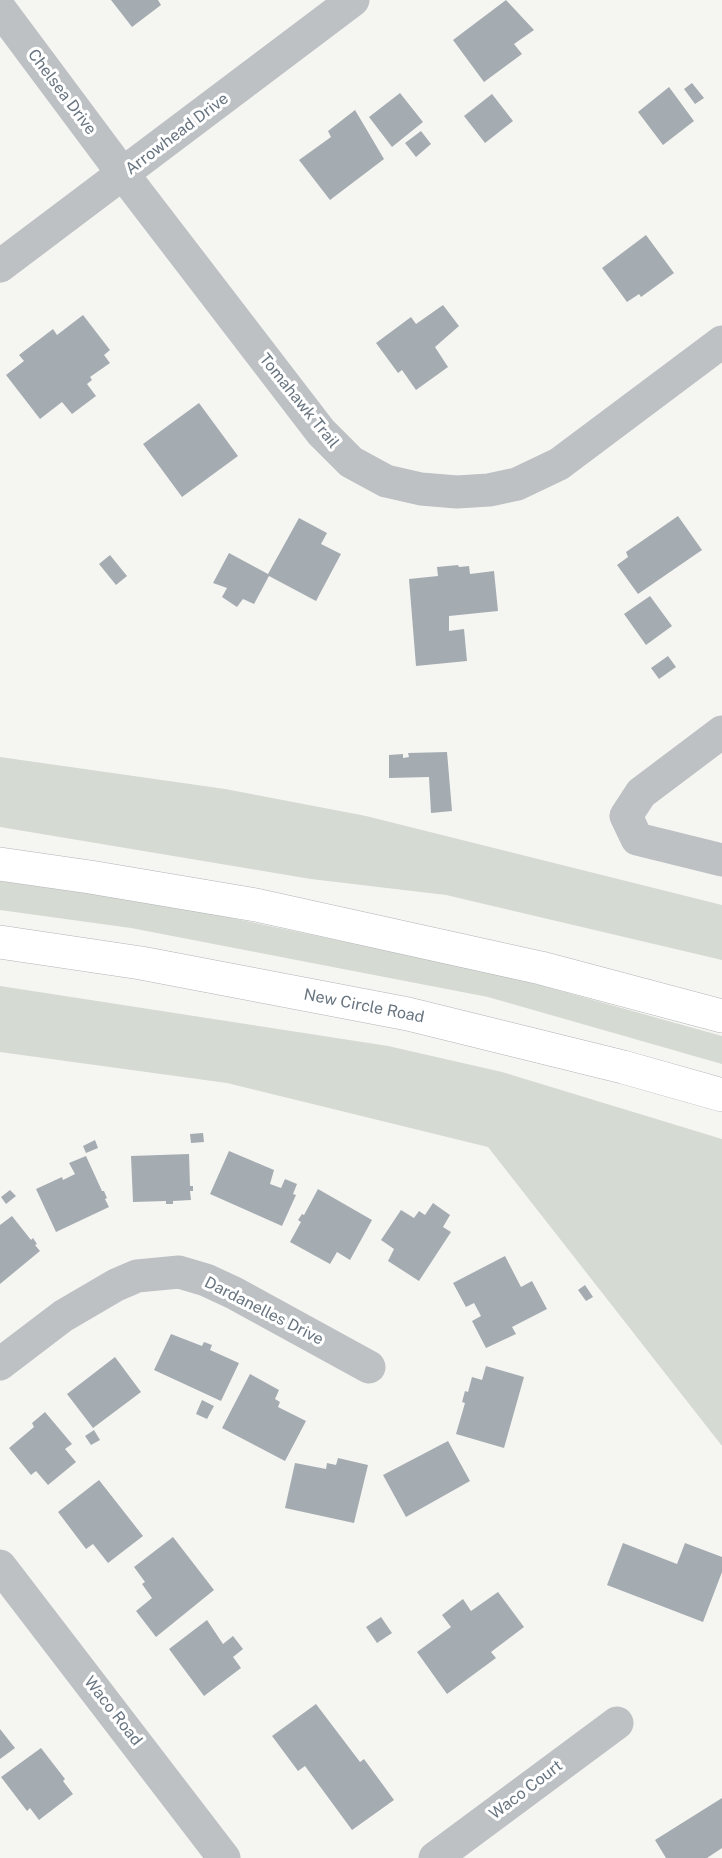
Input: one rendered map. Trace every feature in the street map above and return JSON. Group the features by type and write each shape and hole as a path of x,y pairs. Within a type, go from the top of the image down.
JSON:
{"highway":[{"path":"0,864 256,905 541,968 722,1016"},
{"name":"New Circle Road","path":"0,942 141,963 408,1014 623,1067 722,1095"}],"street":[{"name":"Arrowhead Drive","path":"0,266 353,0"},
{"name":"Chelsea Drive","path":"0,9 123,174"},
{"name":"Tomahawk Trail","path":"123,174 321,432 351,462 386,480 421,489 457,492 489,490 517,484 559,464 722,342"},
{"path":"722,732 641,793 626,816 638,839 722,860"},
{"name":"Dardanelles Drive","path":"0,1364 63,1316 116,1285 137,1276 179,1272 206,1280 234,1293 369,1367"},
{"name":"Waco Road","path":"0,1566 224,1858"},
{"name":"Waco Court","path":"435,1858 617,1723"}],"shaded area":[{"path":"0,757 225,789 366,816 722,905 722,960 446,895 311,879 0,827"},
{"path":"0,881 151,901 507,976 722,1036 722,1064 488,997 131,928 0,910"},
{"path":"0,986 388,1046 502,1072 722,1139 722,1446 488,1147 227,1083 0,1052"}],"building":[{"path":"111,0 158,0 161,5 132,27"},
{"path":"506,0 534,30 514,44 522,54 484,82 453,40"},
{"path":"692,83 704,98 695,104 684,89"},
{"path":"669,87 694,121 663,145 638,112"},
{"path":"400,93 423,122 392,147 369,117"},
{"path":"492,94 513,121 485,143 464,116"},
{"path":"355,110 384,159 330,200 299,160 331,137 328,131"},
{"path":"421,131 431,144 416,157 405,143"},
{"path":"646,235 674,273 641,297 639,294 627,302 602,268"},
{"path":"443,305 459,326 435,347 448,367 416,390 402,370 398,373 376,343 411,317 416,324"},
{"path":"83,315 110,350 104,355 110,363 90,377 92,380 87,384 96,396 72,414 62,402 40,419 6,375 24,361 19,355 53,329 57,335"},
{"path":"199,403 238,456 182,497 143,444"},
{"path":"678,516 702,550 638,594 617,565 628,557 626,552"},
{"path":"299,518 327,533 321,544 341,554 316,601 269,576 254,604 243,599 237,607 222,597 227,588 213,583 229,553 268,574"},
{"path":"110,555 127,576 116,585 99,564"},
{"path":"458,565 459,567 469,566 470,574 494,571 498,611 449,616 449,631 464,629 467,661 416,666 409,579 438,576 437,567"},
{"path":"650,596 672,626 646,645 624,614"},
{"path":"668,656 676,667 659,679 651,668"},
{"path":"447,752 452,811 431,813 429,777 389,778 389,755 403,754 403,758 409,757 408,753"},
{"path":"203,1133 204,1142 191,1143 190,1134"},
{"path":"95,1140 98,1148 86,1153 83,1146"},
{"path":"229,1151 274,1170 270,1184 281,1188 285,1179 297,1184 293,1194 296,1195 282,1226 210,1194"},
{"path":"189,1154 190,1186 193,1186 193,1191 190,1191 191,1200 173,1201 173,1204 166,1204 166,1201 133,1202 131,1156"},
{"path":"86,1156 104,1191 109,1207 56,1232 36,1189 62,1177 63,1180 75,1174 69,1163"},
{"path":"318,1189 372,1220 350,1260 337,1252 330,1264 290,1242 301,1222 298,1220 302,1214 304,1215"},
{"path":"10,1190 16,1196 6,1204 1,1197"},
{"path":"433,1203 450,1215 443,1227 451,1232 419,1281 388,1261 394,1249 381,1240 401,1210 414,1218 419,1211 425,1215"},
{"path":"12,1216 31,1240 33,1238 40,1251 0,1284 0,1225"},
{"path":"505,1256 521,1287 532,1281 547,1309 512,1327 516,1334 486,1348 472,1321 481,1316 474,1303 466,1307 453,1283"},
{"path":"585,1285 593,1297 586,1301 578,1290"},
{"path":"171,1334 202,1346 204,1342 212,1345 210,1350 239,1363 221,1401 154,1370"},
{"path":"115,1357 141,1392 93,1428 67,1394"},
{"path":"486,1366 524,1377 504,1448 456,1434 465,1403 462,1402 465,1391 468,1392 472,1377 482,1380"},
{"path":"250,1374 279,1390 275,1399 280,1402 278,1407 306,1421 285,1461 222,1428"},
{"path":"202,1400 214,1406 207,1419 196,1414"},
{"path":"45,1412 72,1444 65,1449 76,1462 48,1485 36,1471 31,1475 9,1448 34,1427 32,1423"},
{"path":"94,1430 100,1440 91,1445 85,1436"},
{"path":"448,1441 470,1481 406,1517 383,1475"},
{"path":"338,1458 368,1465 354,1523 285,1508 295,1463 326,1469 327,1463 336,1465"},
{"path":"99,1480 143,1536 108,1563 93,1544 86,1549 58,1512"},
{"path":"173,1537 214,1590 156,1637 136,1611 152,1598 142,1584 145,1582 134,1567"},
{"path":"623,1543 677,1564 685,1543 722,1557 722,1572 703,1622 607,1585"},
{"path":"498,1592 524,1627 491,1652 496,1658 447,1694 417,1652 451,1627 442,1615 463,1599 471,1611"},
{"path":"381,1617 392,1633 377,1643 366,1627"},
{"path":"207,1620 223,1644 233,1636 243,1649 233,1657 241,1668 204,1696 169,1649"},
{"path":"316,1704 360,1762 364,1759 394,1800 352,1830 305,1766 298,1771 272,1736"},
{"path":"0,1729 15,1748 0,1759"},
{"path":"41,1748 65,1779 63,1781 73,1794 39,1820 30,1808 27,1811 1,1777"},
{"path":"722,1798 722,1848 707,1858 666,1858 655,1840"}]}
